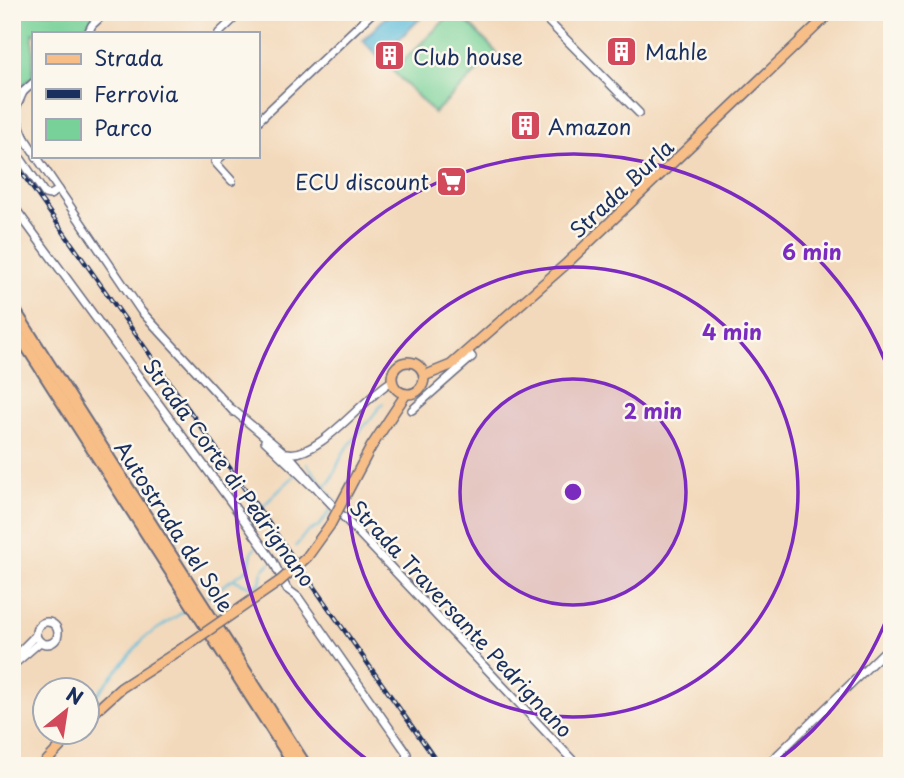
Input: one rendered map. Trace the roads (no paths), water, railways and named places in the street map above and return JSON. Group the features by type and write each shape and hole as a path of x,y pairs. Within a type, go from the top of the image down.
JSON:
{"highway":[{"name":"Autostrada del Sole","path":"12,306 306,766"},
{"name":"Autostrada del Sole","path":"12,324 295,766"}],"main road":[{"name":"Strada Burla","path":"102,705 121,688 280,581 307,557 330,525 371,447 406,394 420,390 424,376 452,365 593,239 831,12"},
{"path":"406,394 397,390 393,381 394,371 404,363 415,364 424,376"},
{"path":"42,766 61,746"}],"street":[{"path":"88,32 106,12"},
{"path":"220,32 241,12"},
{"path":"259,120 373,12"},
{"path":"539,12 639,113"},
{"path":"25,139 14,113 14,98 32,84"},
{"path":"12,119 32,150"},
{"path":"17,157 46,194 50,195 59,190"},
{"name":"Strada Traversante Pedrignano","path":"37,158 141,311 257,434 296,463"},
{"path":"220,158 215,162 232,181"},
{"name":"Strada Corte di Pedrignano","path":"12,204 241,516 273,561 288,589 298,597 314,619 404,749 407,754 404,766"},
{"path":"412,410 472,357 467,351"},
{"path":"296,463 304,452 342,425 381,387 393,381"},
{"name":"Strada Traversante Pedrignano","path":"232,409 296,463 321,494 578,766"},
{"path":"12,666 38,638 40,624 50,622 57,630 57,638 52,642 46,644 38,638"},
{"path":"12,659 38,638"},
{"path":"766,766 892,644"}],"water":[{"path":"391,12 427,12 379,58 363,40"}],"waterway":[{"path":"325,487 343,453 383,403"},
{"path":"307,464 336,502 334,505"},
{"path":"263,506 295,475"},
{"path":"296,546 305,534 320,525 331,509"},
{"path":"208,596 249,568 252,552 256,547"},
{"path":"235,580 249,586 260,584 262,571 270,563"},
{"path":"102,688 144,638 183,612"}],"railway":[{"path":"12,159 440,766"}],"place":[{"name":"Mahle","path":"622,51"},
{"name":"Club house","path":"390,56"},
{"name":"Amazon","path":"525,126"},
{"name":"ECU discount","path":"452,181"}]}
